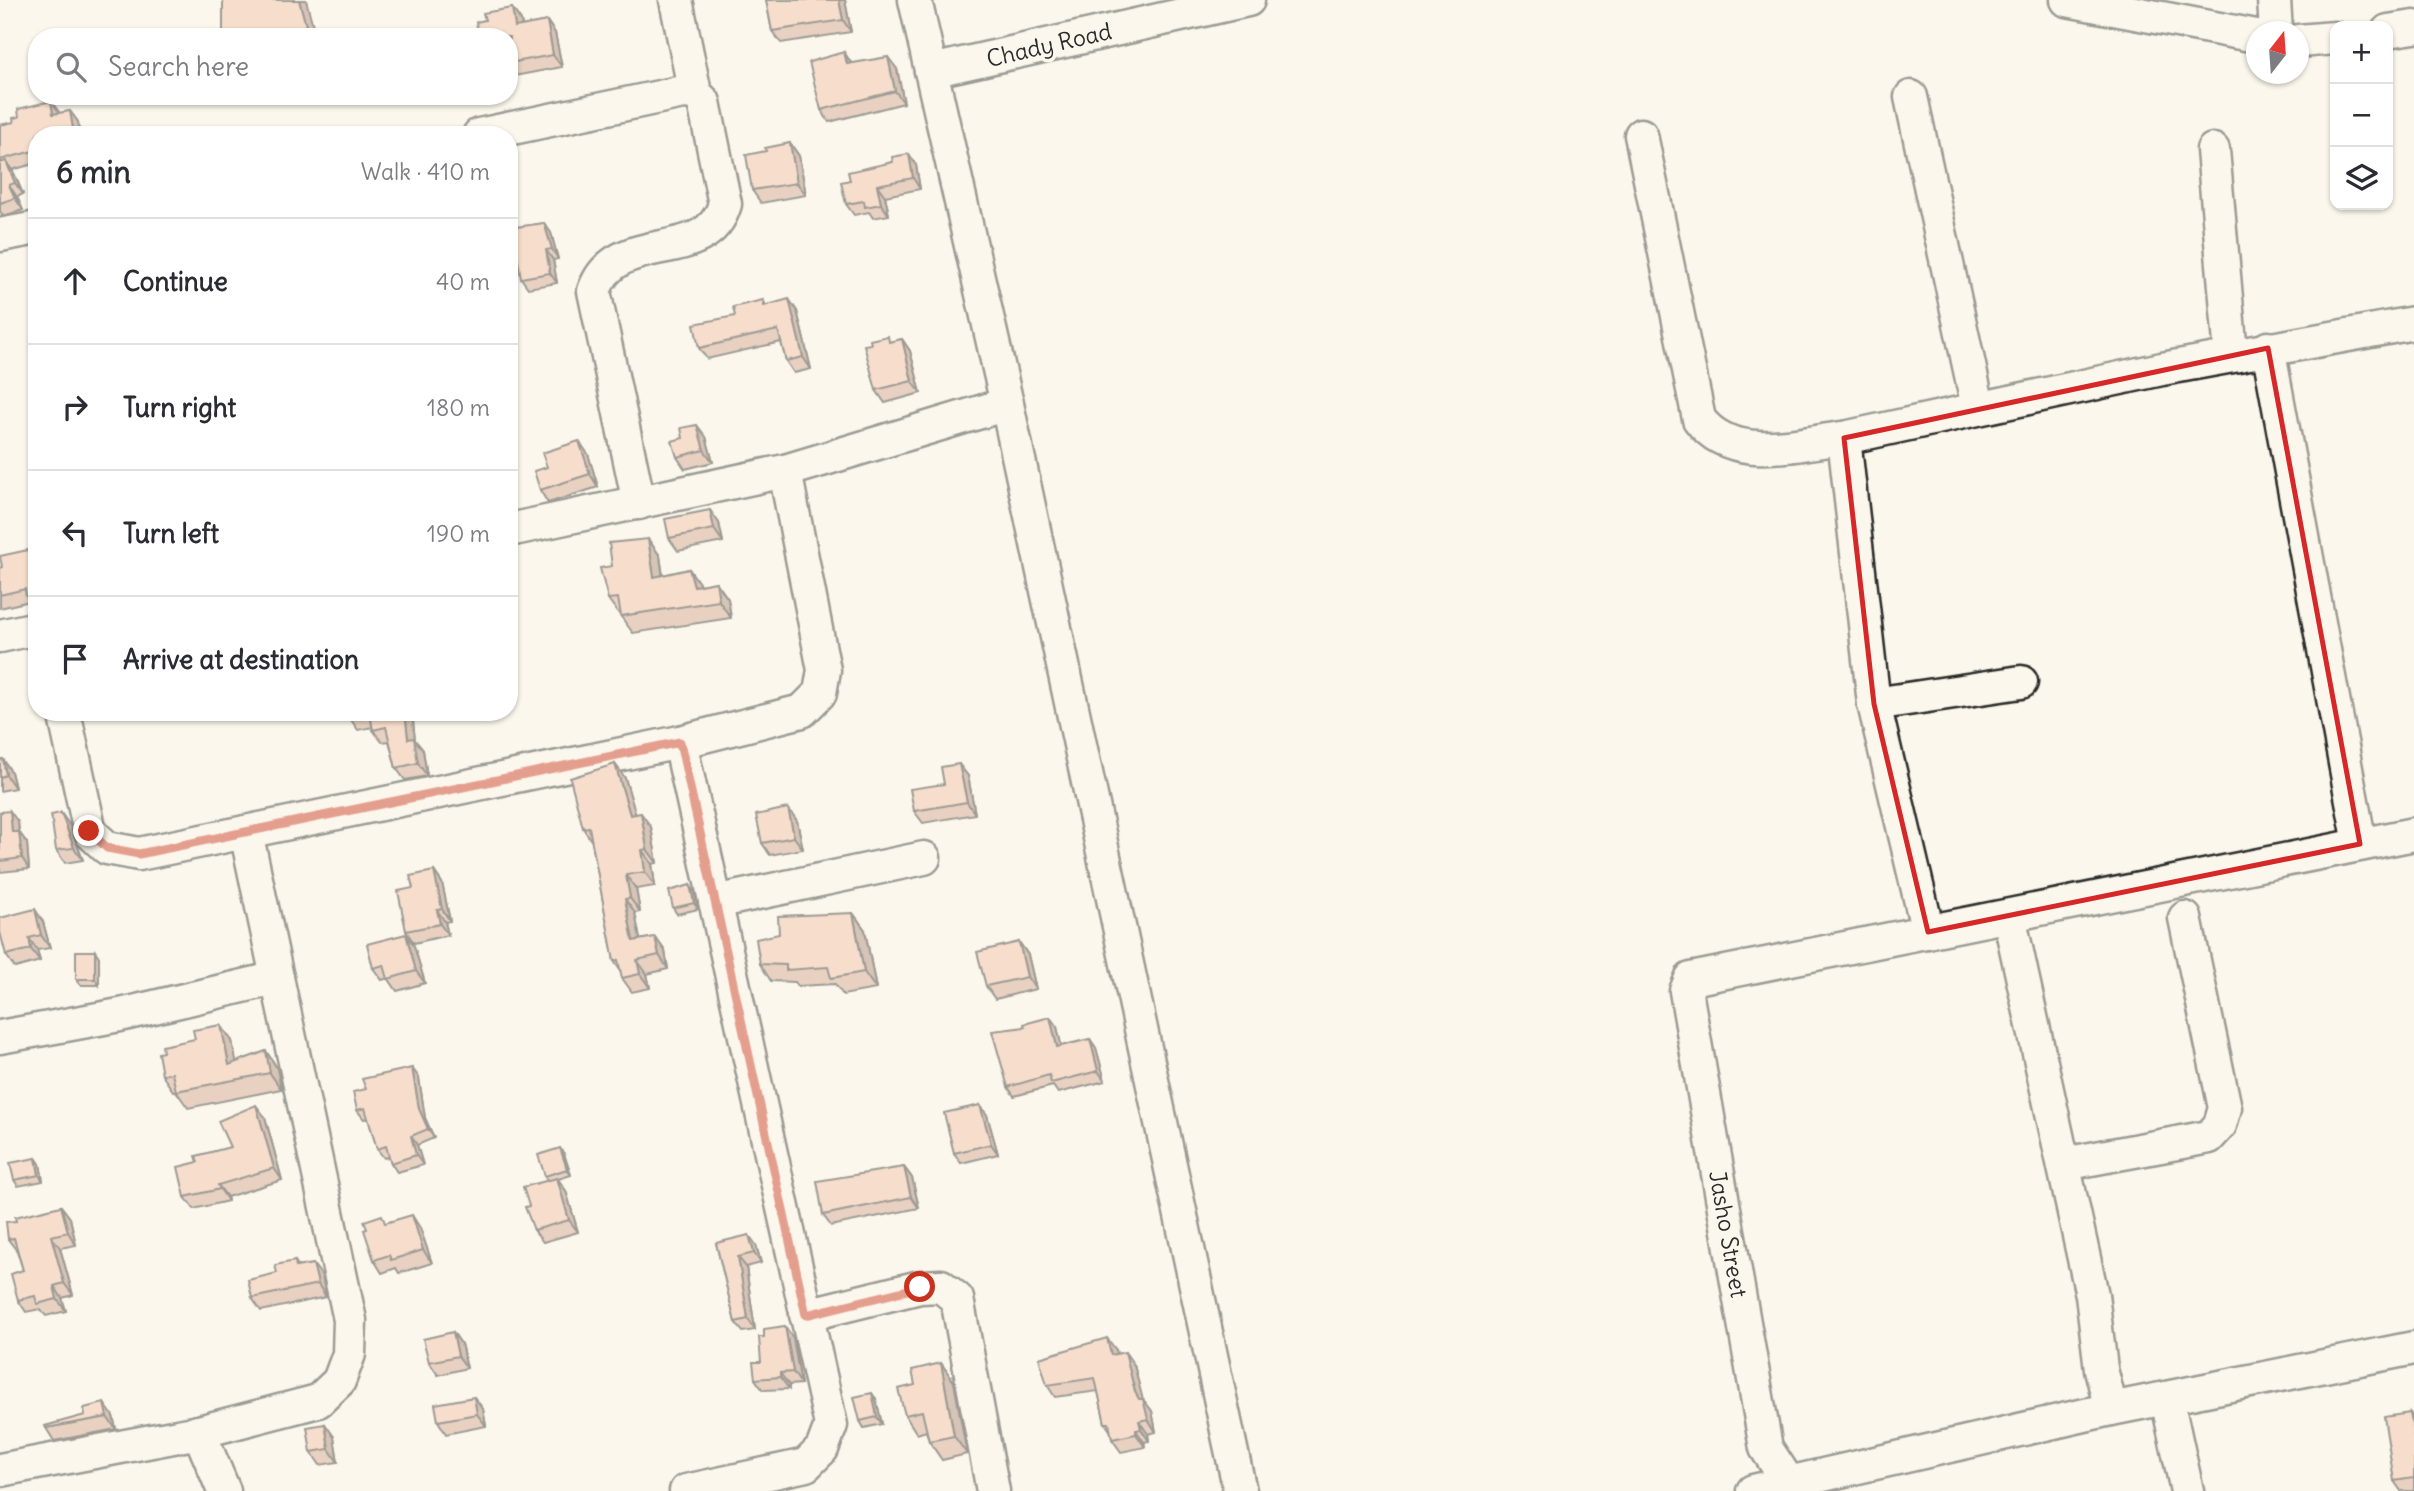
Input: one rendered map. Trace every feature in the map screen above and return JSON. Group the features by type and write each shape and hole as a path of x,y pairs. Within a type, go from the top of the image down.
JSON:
{"street":[{"path":"639,503 594,292 600,274 612,261 707,234 720,220 725,205 704,102 695,93 676,0"},
{"path":"915,0 1007,404 1240,1491"},
{"name":"Chady Road","path":"931,71 1152,11 1248,0"},
{"path":"2067,0 2246,34"},
{"path":"2274,0 2275,21"},
{"path":"2393,30 2414,27"},
{"path":"2309,40 2330,38"},
{"path":"518,127 683,92 695,93"},
{"path":"1911,97 1978,407"},
{"path":"1641,135 1699,419 1708,430 1726,442 1753,448 1844,438 1978,407 2231,355 2414,323"},
{"path":"2213,150 2231,355"},
{"path":"0,236 28,230"},
{"path":"2269,348 2360,844"},
{"path":"518,528 785,471 1007,404"},
{"path":"1844,438 1874,704 1928,932 2414,834"},
{"path":"66,721 89,831 107,848 139,854 680,742 802,711 820,693 824,670 785,471"},
{"path":"0,636 28,630"},
{"path":"1874,704 2021,682"},
{"path":"680,742 831,1425 822,1449 806,1465 687,1491"},
{"path":"0,1470 200,1432 318,1401 339,1381 349,1354 350,1321 246,832"},
{"path":"715,902 924,858"},
{"path":"2009,916 2092,1295 2101,1369 2111,1409"},
{"path":"2064,1164 2209,1137 2220,1125 2225,1108 2185,918"},
{"name":"Jasho Street","path":"1790,1487 1766,1448 1686,991 1690,979 1928,932"},
{"path":"0,1037 120,1015 277,978"},
{"path":"806,1315 920,1287 941,1286 957,1299 993,1491"},
{"path":"1753,1491 1790,1487 2111,1409 2414,1348"},
{"path":"2166,1399 2188,1491"},
{"path":"200,1432 224,1491"}],"highlighted area":[{"path":"2268,348 2360,844 1928,932 1874,704 1844,438"}],"building":[{"path":"223,0 299,0 307,28 223,28"},
{"path":"766,0 839,0 843,20 772,31"},
{"path":"512,8 515,27 547,21 553,55 518,61 518,28 477,28 476,22 485,20 483,13"},
{"path":"844,52 847,64 888,57 895,91 821,110 809,62"},
{"path":"52,105 53,114 70,111 72,126 28,126 28,152 0,160 0,125 14,122 13,118 19,117 18,109"},
{"path":"790,143 797,183 752,190 746,155"},
{"path":"909,154 913,178 877,185 881,204 865,207 864,201 846,204 841,182 850,180 848,172 893,162 892,157"},
{"path":"6,161 15,183 9,185 15,198 0,203 0,163"},
{"path":"544,223 552,249 546,250 550,273 521,278 518,227"},
{"path":"789,299 803,357 786,361 778,330 699,348 694,324 735,316 733,307 763,300 764,306"},
{"path":"888,336 889,342 902,339 912,381 876,390 864,345 871,344 870,340"},
{"path":"697,425 704,450 677,457 672,441 683,438 681,428"},
{"path":"579,441 590,474 540,490 534,471 547,467 542,453"},
{"path":"710,510 714,529 669,538 665,519"},
{"path":"648,539 654,577 689,569 694,586 716,582 719,601 621,616 618,598 608,599 600,568 612,566 609,543"},
{"path":"28,550 28,596 25,589 0,595 0,556"},
{"path":"371,721 406,721 408,739 414,738 418,763 396,768 386,727 373,730"},
{"path":"3,759 6,775 0,777 0,760"},
{"path":"615,764 630,815 641,813 647,849 642,850 645,872 626,875 630,898 625,899 633,941 655,937 659,955 637,960 640,974 622,978 618,960 614,961 589,827 583,828 570,778"},
{"path":"959,764 967,802 914,811 910,789 944,784 941,767"},
{"path":"788,808 794,837 762,843 756,815"},
{"path":"10,811 12,832 19,832 22,858 0,861 0,812"},
{"path":"61,813 74,848 56,850 51,815"},
{"path":"434,871 442,909 437,910 440,924 406,931 398,891 413,888 410,876"},
{"path":"690,885 694,903 673,908 669,891"},
{"path":"35,909 41,935 29,938 31,949 6,955 0,932 0,918"},
{"path":"853,913 864,972 831,978 828,967 786,970 786,965 760,964 756,939 779,934 778,916"},
{"path":"406,934 416,971 388,979 384,965 373,968 367,944"},
{"path":"1019,942 1027,977 986,986 977,952"},
{"path":"76,951 95,951 95,979 76,979"},
{"path":"1050,1017 1057,1047 1090,1039 1098,1071 1051,1083 1049,1075 1008,1087 992,1031 1025,1027 1024,1024"},
{"path":"221,1025 229,1065 266,1051 270,1073 176,1091 172,1073 162,1075 158,1053 163,1052 162,1046 195,1039 193,1030"},
{"path":"412,1068 419,1109 428,1129 411,1136 416,1155 391,1163 386,1146 377,1149 365,1108 357,1110 353,1092 366,1089 362,1079"},
{"path":"256,1105 274,1168 218,1185 220,1189 185,1197 178,1167 198,1162 196,1156 230,1147 218,1121"},
{"path":"980,1105 991,1144 954,1153 944,1113"},
{"path":"560,1148 567,1169 545,1176 538,1155"},
{"path":"36,1158 39,1175 14,1180 10,1163"},
{"path":"904,1167 911,1197 823,1215 817,1181"},
{"path":"557,1178 569,1220 534,1230 525,1207 529,1206 523,1187"},
{"path":"61,1206 68,1232 51,1236 64,1283 54,1286 57,1299 37,1304 35,1296 18,1300 11,1274 23,1270 14,1238 8,1239 6,1222 16,1221 15,1217"},
{"path":"382,1215 385,1223 412,1215 423,1250 391,1260 389,1255 374,1260 364,1230 367,1229 364,1221"},
{"path":"749,1235 754,1253 738,1257 748,1319 735,1322 716,1243"},
{"path":"295,1261 296,1267 313,1264 318,1284 252,1298 248,1280 277,1273 275,1265"},
{"path":"785,1326 793,1372 780,1373 780,1377 755,1379 753,1362 761,1362 759,1337 764,1337 764,1329"},
{"path":"453,1332 458,1356 429,1362 423,1339"},
{"path":"1107,1338 1111,1355 1125,1352 1135,1392 1139,1399 1143,1399 1148,1419 1139,1421 1141,1429 1136,1430 1136,1434 1112,1439 1109,1423 1105,1423 1095,1378 1047,1385 1039,1358"},
{"path":"941,1363 954,1436 929,1441 922,1411 905,1415 898,1389 915,1385 912,1370"},
{"path":"872,1393 877,1417 860,1421 854,1397"},
{"path":"474,1397 477,1414 438,1421 435,1404"},
{"path":"104,1403 107,1417 46,1428 45,1426 85,1415 84,1408"},
{"path":"2410,1413 2414,1437 2414,1478 2394,1481 2384,1417"},
{"path":"325,1424 329,1449 311,1452 307,1427"}],"route":[{"path":"89,831 107,848 139,854 680,742 806,1315 920,1287"}]}
